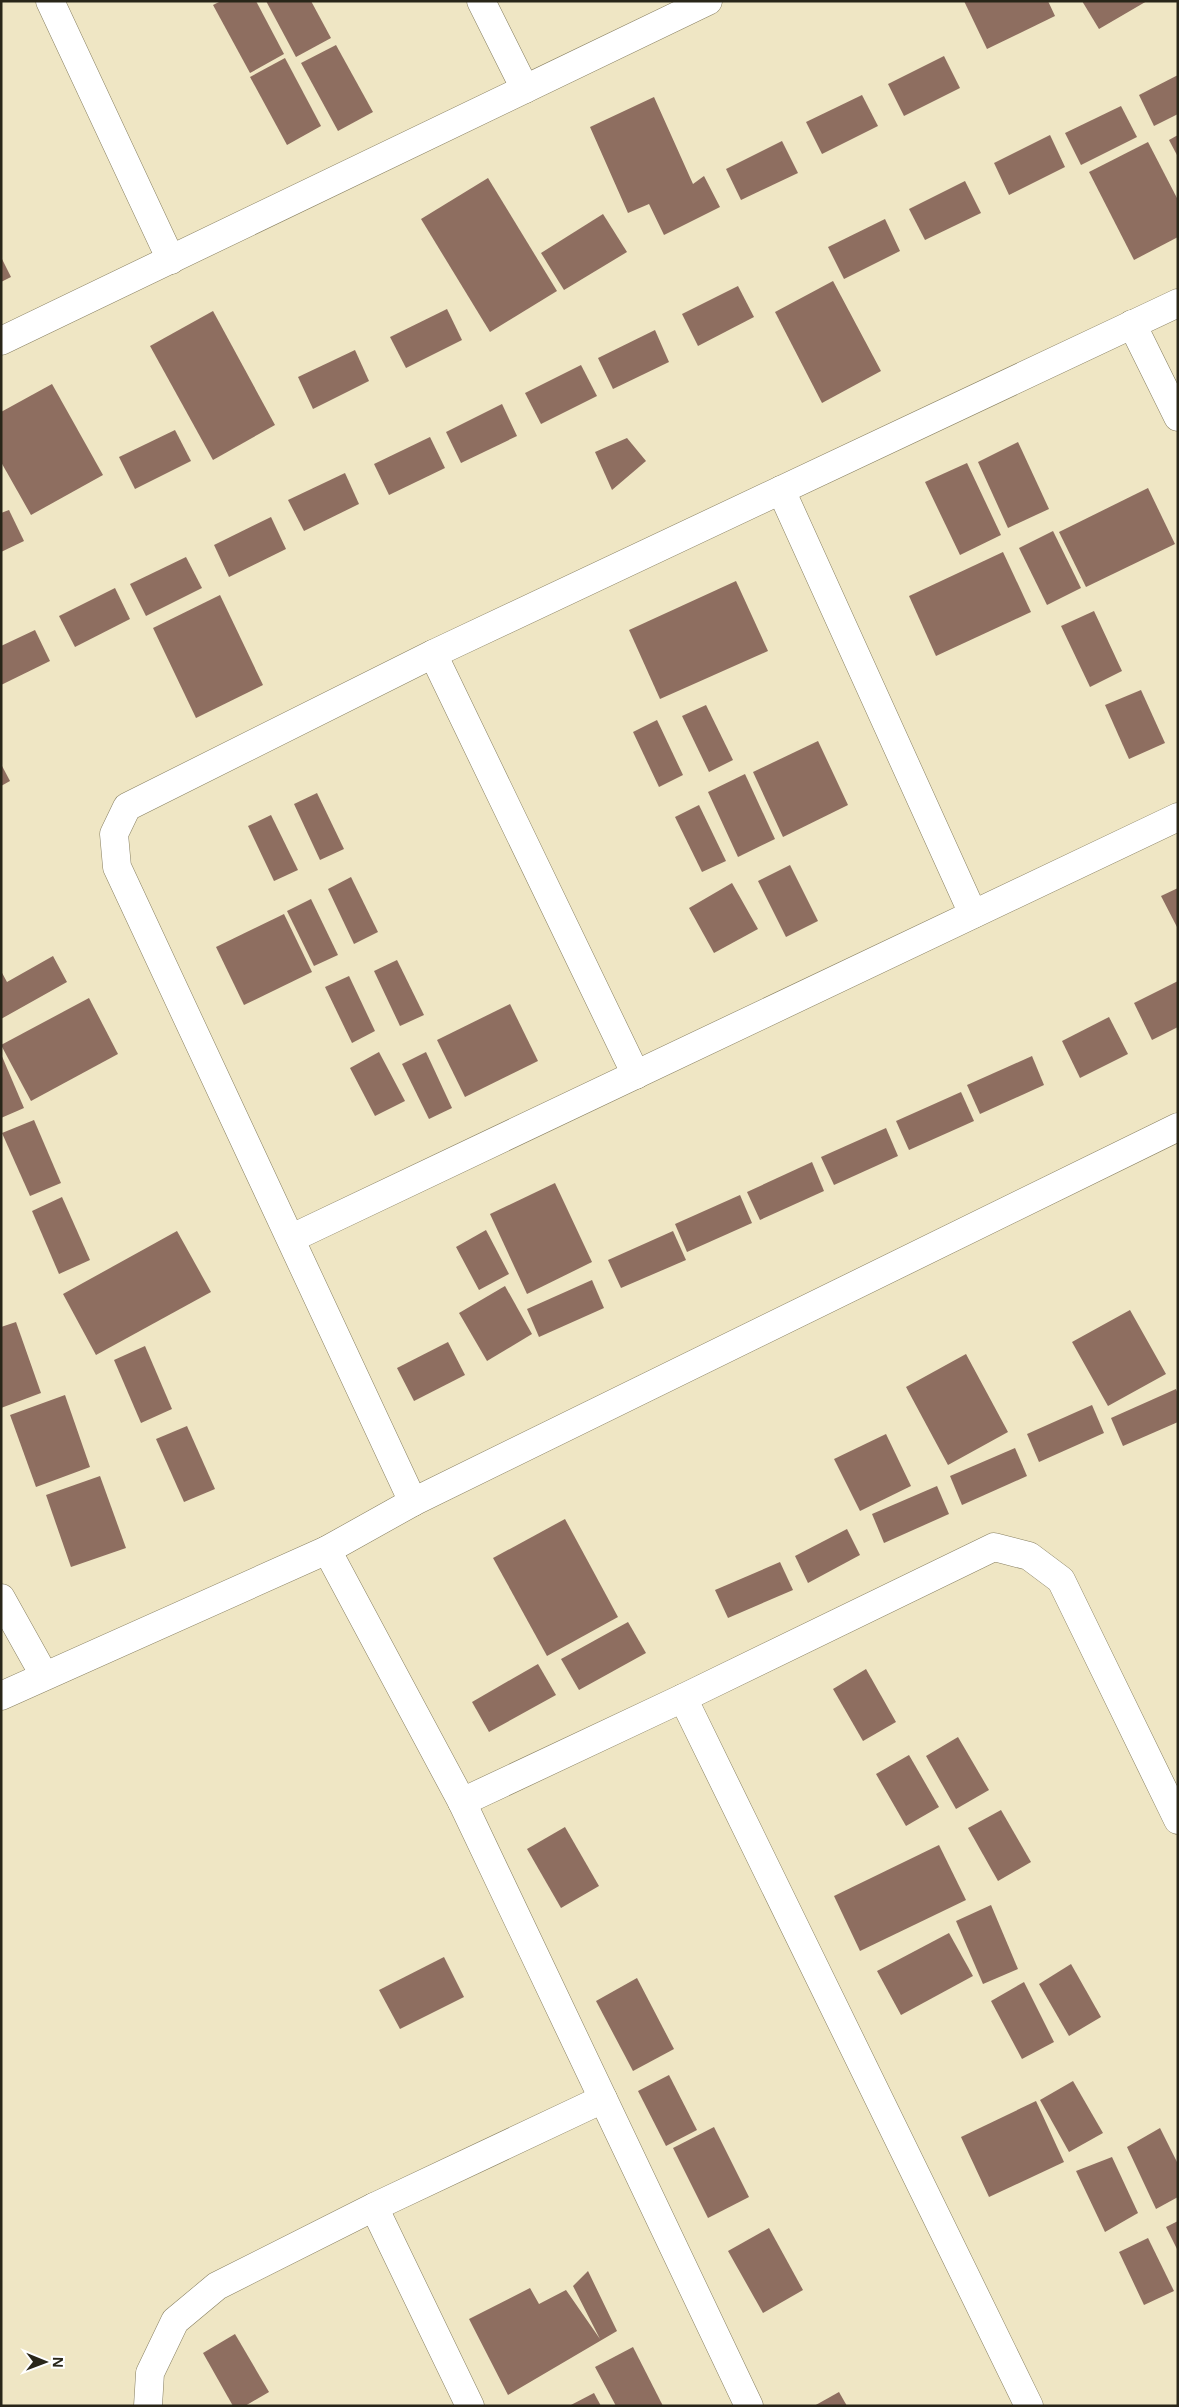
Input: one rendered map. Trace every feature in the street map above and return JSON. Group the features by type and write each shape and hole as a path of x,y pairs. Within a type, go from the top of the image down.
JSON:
{"street":[{"path":"50,1 171,260"},
{"path":"480,1 525,89"},
{"path":"1,341 708,1"},
{"path":"413,1502 292,1238 117,867 114,834 127,807 433,654 1178,303"},
{"path":"1132,324 1178,417"},
{"path":"781,490 973,914"},
{"path":"433,654 636,1075"},
{"path":"292,1238 1178,817"},
{"path":"1,1696 44,1675 327,1550 413,1502 1178,1127"},
{"path":"462,1802 683,1698 994,1547 1028,1556 1061,1580 1178,1820"},
{"path":"327,1550 462,1802 749,2406"},
{"path":"1,1598 44,1675"},
{"path":"683,1698 1029,2406"},
{"path":"148,2406 150,2373 175,2320 217,2286 374,2207 603,2099"},
{"path":"374,2207 470,2406"}],"building":[{"path":"221,1 256,1 284,54 250,73 213,5"},
{"path":"266,1 311,1 331,38 296,57"},
{"path":"964,1 1048,1 1055,16 987,49"},
{"path":"1082,1 1147,1 1099,29"},
{"path":"336,45 373,112 338,131 301,63"},
{"path":"944,56 960,88 904,116 888,84"},
{"path":"285,58 321,126 287,145 250,77"},
{"path":"1178,75 1178,114 1154,126 1139,95"},
{"path":"862,95 878,126 822,154 806,122"},
{"path":"654,97 693,184 704,176 720,207 664,235 649,204 628,213 590,127"},
{"path":"1121,106 1137,137 1081,165 1065,133"},
{"path":"1050,135 1065,167 1009,195 994,163"},
{"path":"1178,135 1178,157 1169,140"},
{"path":"782,141 798,173 741,200 726,169"},
{"path":"1148,142 1178,200 1178,237 1134,260 1089,172"},
{"path":"488,178 557,291 490,332 421,219"},
{"path":"965,181 981,213 925,240 909,209"},
{"path":"603,214 627,252 564,290 541,253"},
{"path":"885,219 900,251 844,279 828,247"},
{"path":"1,257 11,277 1,282"},
{"path":"833,281 881,371 822,403 775,312"},
{"path":"738,286 754,317 698,346 682,314"},
{"path":"447,309 462,340 406,368 390,337"},
{"path":"213,311 275,425 213,460 150,346"},
{"path":"655,330 669,362 613,389 598,358"},
{"path":"355,350 369,381 313,409 298,377"},
{"path":"581,365 597,396 541,424 525,393"},
{"path":"52,384 103,475 31,515 1,462 1,412"},
{"path":"502,404 517,436 461,463 446,432"},
{"path":"175,430 191,461 135,489 119,457"},
{"path":"430,437 445,468 389,495 374,464"},
{"path":"627,438 646,461 612,490 595,452"},
{"path":"1018,442 1049,509 1008,528 978,462"},
{"path":"967,463 1001,535 960,555 925,482"},
{"path":"345,473 359,504 304,531 288,500"},
{"path":"1148,488 1175,544 1086,587 1059,532"},
{"path":"9,510 24,541 1,552 1,513"},
{"path":"271,517 286,549 229,577 214,545"},
{"path":"1053,531 1081,588 1047,605 1019,548"},
{"path":"1003,552 1031,612 936,656 909,596"},
{"path":"186,557 202,588 146,616 130,584"},
{"path":"736,581 768,651 660,699 629,630"},
{"path":"115,588 130,619 75,647 59,616"},
{"path":"220,595 263,685 196,718 153,628"},
{"path":"1094,611 1122,671 1090,687 1061,626"},
{"path":"35,630 50,661 1,685 1,646"},
{"path":"1141,690 1165,743 1129,759 1105,705"},
{"path":"706,705 733,760 709,772 682,716"},
{"path":"657,720 683,775 659,787 633,732"},
{"path":"818,741 848,805 783,837 753,772"},
{"path":"1,764 10,781 1,786"},
{"path":"745,774 775,839 738,857 708,792"},
{"path":"317,793 344,849 320,860 294,804"},
{"path":"699,805 726,861 702,872 675,817"},
{"path":"271,815 298,870 274,881 248,826"},
{"path":"790,865 818,921 786,937 758,881"},
{"path":"351,877 378,932 354,944 328,889"},
{"path":"732,883 758,929 714,953 689,908"},
{"path":"1178,888 1178,929 1161,896"},
{"path":"311,899 338,955 314,966 287,911"},
{"path":"284,914 312,972 244,1005 216,947"},
{"path":"53,956 67,982 1,1019 1,971 7,982"},
{"path":"397,960 424,1015 400,1026 374,971"},
{"path":"349,976 375,1031 352,1043 325,987"},
{"path":"1178,981 1178,1027 1152,1040 1134,1003"},
{"path":"89,998 118,1054 31,1101 1,1045"},
{"path":"510,1004 538,1061 465,1097 437,1040"},
{"path":"1109,1017 1128,1054 1080,1078 1062,1041"},
{"path":"379,1052 405,1101 375,1116 350,1068"},
{"path":"426,1052 452,1108 429,1119 402,1064"},
{"path":"1,1054 24,1108 1,1118"},
{"path":"1032,1056 1044,1085 980,1114 967,1085"},
{"path":"961,1092 974,1121 909,1150 896,1121"},
{"path":"34,1120 61,1183 30,1196 2,1133"},
{"path":"886,1128 898,1156 834,1185 821,1157"},
{"path":"812,1162 824,1191 760,1220 747,1192"},
{"path":"555,1183 592,1262 527,1294 490,1214"},
{"path":"740,1195 752,1223 687,1252 675,1224"},
{"path":"62,1197 90,1260 59,1274 32,1211"},
{"path":"486,1230 509,1274 479,1290 456,1247"},
{"path":"177,1231 211,1292 96,1355 63,1294"},
{"path":"673,1231 686,1260 621,1288 608,1260"},
{"path":"592,1280 604,1308 539,1337 527,1309"},
{"path":"505,1286 532,1334 487,1361 459,1313"},
{"path":"1130,1310 1166,1374 1108,1406 1072,1342"},
{"path":"16,1322 41,1393 1,1408 1,1327"},
{"path":"448,1342 465,1375 414,1401 397,1368"},
{"path":"145,1346 172,1409 141,1423 114,1360"},
{"path":"966,1354 1008,1432 948,1465 906,1387"},
{"path":"1176,1389 1178,1394 1178,1422 1123,1446 1111,1418"},
{"path":"65,1395 90,1467 36,1487 10,1415"},
{"path":"1092,1405 1104,1433 1039,1462 1027,1434"},
{"path":"187,1426 215,1489 184,1502 156,1439"},
{"path":"886,1434 911,1486 860,1511 834,1459"},
{"path":"1015,1448 1027,1476 962,1505 950,1476"},
{"path":"100,1476 126,1548 71,1567 46,1495"},
{"path":"937,1486 949,1514 884,1543 872,1514"},
{"path":"565,1519 618,1617 547,1656 493,1558"},
{"path":"847,1529 860,1555 808,1583 795,1556"},
{"path":"780,1562 793,1590 728,1618 715,1590"},
{"path":"628,1622 646,1653 579,1690 561,1659"},
{"path":"538,1664 556,1695 489,1732 472,1702"},
{"path":"866,1669 896,1722 863,1741 833,1689"},
{"path":"958,1737 989,1790 956,1809 926,1756"},
{"path":"909,1755 939,1807 906,1826 876,1774"},
{"path":"1001,1810 1031,1862 998,1881 968,1828"},
{"path":"565,1827 599,1886 561,1908 527,1849"},
{"path":"939,1845 966,1900 860,1951 834,1896"},
{"path":"991,1905 1018,1969 983,1984 956,1921"},
{"path":"949,1933 973,1976 901,2015 877,1971"},
{"path":"444,1957 464,1997 400,2029 379,1990"},
{"path":"1071,1964 1101,2017 1069,2036 1039,1984"},
{"path":"637,1978 674,2049 633,2071 596,2001"},
{"path":"1024,1982 1054,2042 1022,2059 991,2001"},
{"path":"669,2075 697,2130 666,2146 638,2091"},
{"path":"1073,2081 1103,2133 1069,2152 1040,2100"},
{"path":"1036,2101 1064,2162 989,2197 961,2137"},
{"path":"714,2127 749,2197 708,2218 673,2148"},
{"path":"1160,2128 1178,2164 1178,2197 1156,2209 1127,2147"},
{"path":"1112,2157 1138,2213 1105,2232 1076,2171"},
{"path":"1178,2221 1178,2251 1166,2227"},
{"path":"769,2228 803,2290 763,2313 728,2251"},
{"path":"1148,2238 1174,2291 1144,2305 1119,2252"},
{"path":"588,2271 617,2331 508,2395 469,2319 530,2288 539,2304 566,2290 600,2339 573,2286"},
{"path":"235,2334 269,2392 245,2406 233,2406 203,2353"},
{"path":"633,2347 663,2406 616,2406 595,2367"},
{"path":"839,2392 847,2406 814,2406"},
{"path":"594,2393 601,2406 569,2406"}]}
